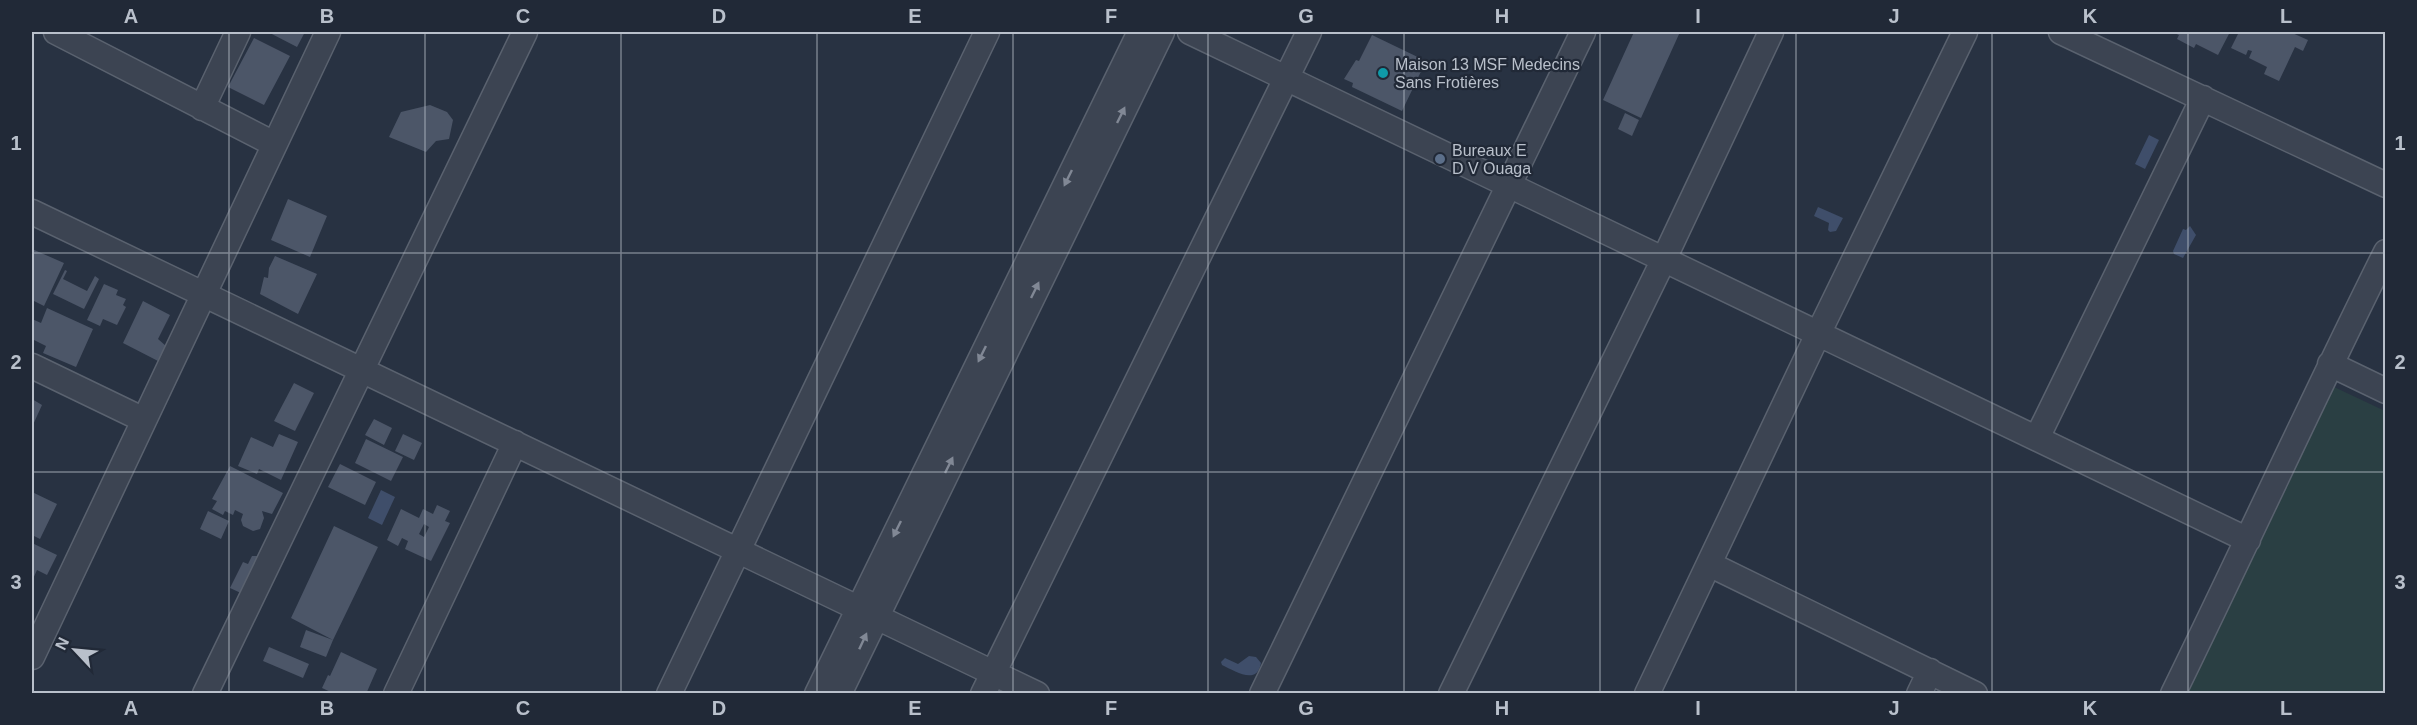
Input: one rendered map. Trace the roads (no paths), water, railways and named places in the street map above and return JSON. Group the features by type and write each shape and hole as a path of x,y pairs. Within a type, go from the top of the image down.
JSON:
{"street":[{"path":"56,32 274,144"},
{"path":"202,108 238,32"},
{"path":"32,657 328,32"},
{"path":"205,693 525,32"},
{"path":"669,693 987,32"},
{"path":"839,693 867,611 1140,32"},
{"path":"817,693 867,611 1162,32"},
{"path":"1190,32 1819,332 2248,540"},
{"path":"988,683 1309,32"},
{"path":"1262,693 1583,32"},
{"path":"1451,693 1664,260 1771,32"},
{"path":"1647,693 1965,32"},
{"path":"2061,32 2385,185"},
{"path":"2037,438 2203,98"},
{"path":"32,212 867,611 988,683 1037,693"},
{"path":"2174,693 2385,252"},
{"path":"2330,364 2385,391"},
{"path":"32,366 144,420"},
{"path":"396,693 515,443"},
{"path":"1709,564 1975,693"},
{"path":"1919,693 1930,671"}],"water":[{"path":"2149,135 2159,140 2145,169 2135,164"},
{"path":"1818,207 1843,218 1836,231 1830,232 1829,223 1814,216"},
{"path":"2190,226 2196,235 2183,258 2174,254 2173,251 2183,229 2186,230"},
{"path":"381,490 395,497 382,525 368,518"},
{"path":"1249,656 1256,657 1261,663 1255,674 1245,675 1222,665 1221,662 1225,658 1238,664"}],"place":[{"name":"Maison 13 MSF Medecins Sans Frotières","path":"1383,73"},
{"name":"Bureaux E D V Ouaga","path":"1440,159"}]}
